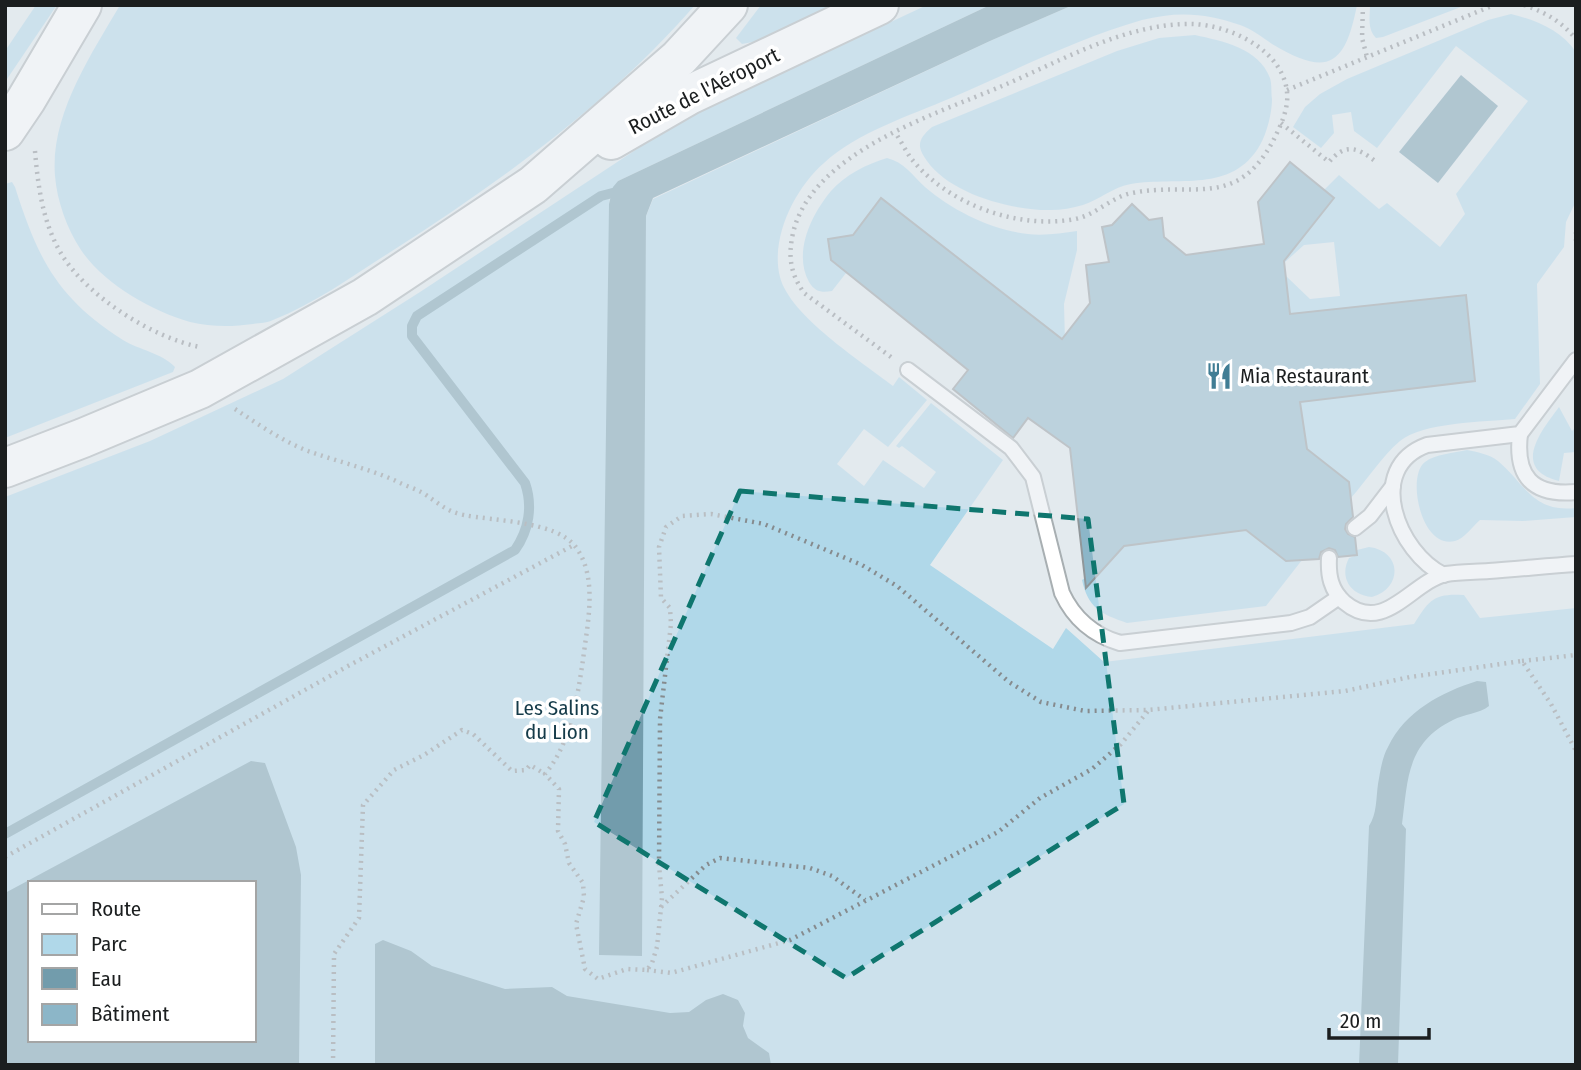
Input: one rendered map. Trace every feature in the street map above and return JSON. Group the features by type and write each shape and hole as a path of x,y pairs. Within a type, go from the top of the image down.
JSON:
{"main road":[{"path":"20,136 26,100 82,5"},
{"path":"5,468 200,389 365,296 533,185 679,58 728,5"},
{"name":"Route de l'Aéroport","path":"533,185 689,95 879,5"}],"lane":[{"path":"1576,359 1520,434 1519,464 1526,477 1537,486 1561,493 1576,492"},
{"path":"908,370 1012,449 1023,461 1033,477 1062,593 1081,622 1106,639 1120,643 1291,623 1310,617 1339,597"},
{"path":"1444,575 1429,568 1408,542 1396,518 1392,500 1394,485 1403,463 1427,445 1520,434"},
{"path":"1355,528 1370,516 1394,485"},
{"path":"1329,558 1331,586 1339,597 1356,609 1378,612 1392,608 1444,575 1576,564"}],"path":[{"path":"1363,5 1362,38 1367,57"},
{"path":"1287,90 1494,5"},
{"path":"1524,5 1547,14 1568,29 1576,39"},
{"path":"895,132 911,158 951,192 1000,215 1049,223 1077,219 1099,211 1117,198 1131,193 1188,191 1221,187 1237,181 1262,160 1281,123 1287,103 1287,90 1281,72 1270,56 1249,40 1226,31 1194,24 1161,27 1101,44 895,132 839,167 819,185 796,222 790,261 794,279 804,293 908,370"},
{"path":"1281,123 1329,162 1338,152 1346,149 1364,153 1375,162"},
{"path":"20,136 50,228 63,257 87,284 142,325 207,348"},
{"path":"1576,232 1576,245"},
{"path":"226,408 234,409 306,450 389,478 424,494 445,509 464,515 533,525 557,534 574,545 586,569 590,610 578,690 565,741 558,758 545,774"},
{"path":"647,970 657,947 662,898 659,865 660,719 671,624 670,608 661,598 659,547 666,527 682,516 711,514 764,524 862,565 897,586 1009,682 1041,702 1085,711 1148,710 1345,691 1410,677 1576,655"},
{"path":"5,857 348,666 574,545"},
{"path":"1522,661 1551,704 1576,751"},
{"path":"333,1065 334,954 359,918 363,805 394,770 424,755 462,730 473,734 512,771 526,770 530,765 545,774 559,789 558,831 565,844 569,863 583,883 584,897 576,924 585,969 598,979 627,969 671,974 790,940 999,832 1040,798 1091,769 1121,744 1148,710"},
{"path":"660,908 706,865 720,858 810,868 832,876 866,901"}],"highlighted area":[{"path":"740,491 1088,519 1124,804 846,978 594,822"}],"green space":[{"path":"36,5 57,5 5,82 5,51"},
{"path":"120,5 695,5 662,41 591,107 473,197 349,279 289,313 268,322 229,326 190,322 160,311 129,294 90,262 71,233 64,214 55,176 59,131 85,65"},
{"path":"761,5 835,5 758,41 742,44 736,38"},
{"name":"Les Salins du Lion","path":"927,5 990,5 618,181 610,195 609,211 645,276 646,216 653,199 990,41 1073,5 1357,5 1346,42 1339,53 1331,60 1320,63 1291,54 1249,29 1228,21 1204,16 1167,15 1093,36 884,126 837,152 813,173 803,186 782,230 778,262 780,277 786,292 797,307 828,337 893,386 899,377 927,400 888,447 864,429 837,464 864,486 883,460 924,488 936,472 902,446 896,446 931,403 1003,460 930,565 1053,649 1066,628 1104,662 1414,624 1433,600 1446,595 1464,595 1480,618 1576,608 1576,1065 5,1065 5,497 150,441 283,379 681,120"},
{"path":"1370,5 1466,5 1376,38 1370,27"},
{"path":"1511,14 1547,27 1570,44 1576,52 1576,201 1566,222 1564,247 1537,284 1540,384 1515,419 1439,426 1400,441 1351,498 1349,482 1307,449 1299,391 1474,381 1466,295 1311,312 1290,319 1286,276 1310,299 1340,296 1334,242 1304,245 1284,263 1281,230 1301,239 1334,198 1324,190 1339,175 1379,209 1387,203 1440,247 1465,214 1456,194 1528,101 1456,46 1377,148 1354,131 1351,112 1332,115 1334,133 1321,148 1293,127 1305,107 1320,94 1347,79 1488,20"},
{"path":"1195,35 1228,43 1249,53 1265,68 1270,78 1272,105 1265,135 1248,160 1235,171 1203,180 1131,184 1079,206 1059,210 1036,210 1001,204 966,191 937,173 921,151 921,139 932,127 1117,51 1159,38"},
{"path":"887,158 903,166 948,204 987,224 1034,235 1077,231 1077,250 1064,304 1065,341 881,199 853,235 828,239 831,257 857,259 832,291 822,292 814,288 809,282 803,259 806,235 817,211 831,191 843,180 864,167"},
{"path":"12,182 42,256 66,292 100,324 123,340 164,358 175,367 173,372 5,438 5,184"},
{"path":"1559,407 1572,431 1576,427 1576,452 1564,453 1559,481 1544,475 1536,468 1533,458 1539,437"},
{"path":"1467,450 1498,461 1540,502 1561,508 1576,508 1576,517 1523,521 1480,520 1458,540 1443,541 1433,534 1420,510 1417,496 1419,470 1425,462 1434,457"},
{"path":"1245,530 1286,561 1302,560 1266,606 1127,623 1097,609 1085,590 1082,580 1085,578 1087,587 1124,546"},
{"path":"1369,547 1388,555 1394,570 1389,586 1372,597 1352,589 1345,572 1349,558 1357,555 1357,550"}],"water":[{"path":"990,5 1073,5 653,198 646,216 642,956 599,955 609,204 613,187 618,181"},
{"path":"1461,75 1498,106 1438,183 1399,152"},
{"path":"1477,681 1486,682 1489,706 1457,718 1438,729 1426,740 1412,764 1402,824 1406,829 1398,1065 1359,1065 1369,826 1375,811 1383,760 1395,734 1414,713 1438,697"},
{"path":"251,761 265,763 296,847 301,875 299,1065 5,1065 5,893"},
{"path":"383,940 411,951 432,966 505,989 552,987 567,996 670,1013 689,1012 706,1000 723,994 738,1000 745,1013 743,1026 748,1038 769,1053 771,1065 375,1065 375,944"}],"building":[{"name":"Mia Restaurant","path":"1290,162 1334,198 1284,261 1290,314 1466,295 1475,381 1300,402 1307,449 1349,482 1353,517 1345,529 1355,537 1357,555 1338,557 1335,550 1329,548 1321,552 1319,559 1286,561 1246,530 1124,546 1086,588 1070,448 1028,418 1013,438 953,389 968,370 831,260 828,239 853,235 881,198 1062,339 1090,303 1086,265 1109,262 1102,227 1112,225 1132,204 1149,220 1162,218 1164,237 1186,255 1264,244 1258,202"}],"waterway":[{"path":"5,834 515,550 524,534 528,518 529,500 525,483 412,336 412,326 417,316 601,196 624,190"}],"place":[{"name":"Mia Restaurant","path":"1219,376"}]}
